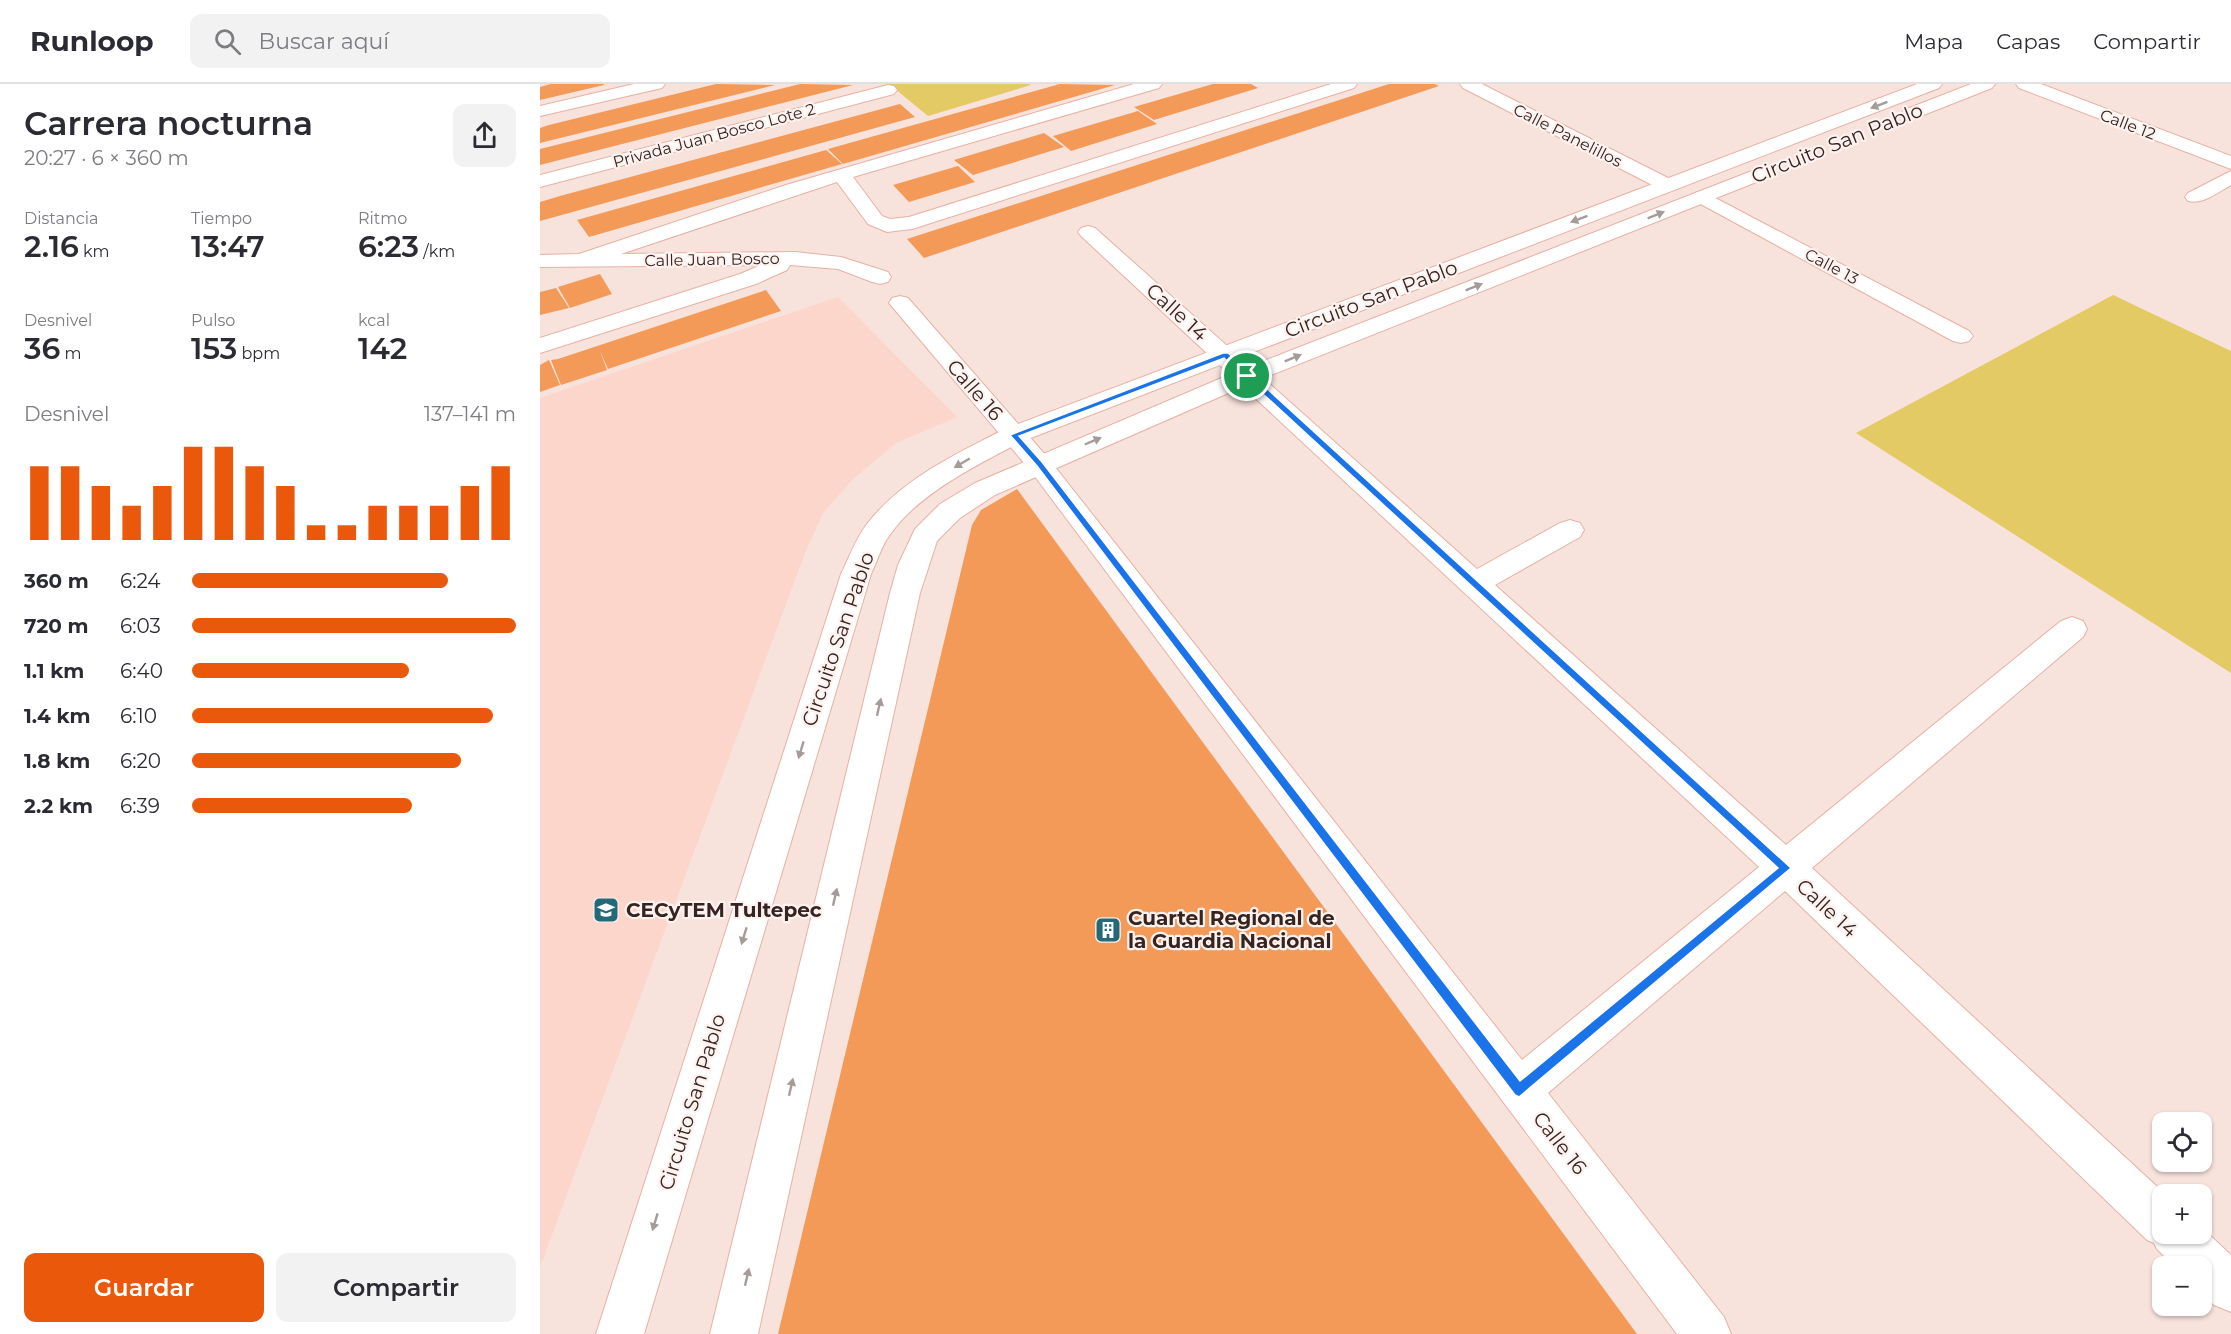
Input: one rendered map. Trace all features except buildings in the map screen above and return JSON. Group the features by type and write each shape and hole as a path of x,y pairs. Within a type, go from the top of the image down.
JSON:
{"street":[{"path":"540,111 656,84"},
{"path":"580,261 640,239 841,175 1153,84"},
{"path":"1280,84 1305,99"},
{"path":"841,175 875,219 887,226 912,223 1347,84"},
{"name":"Calle Panelillos","path":"1469,84 1667,185"},
{"name":"Circuito San Pablo","path":"734,1334 913,565 925,536 950,511 985,489 1236,365 1667,185 1934,84"},
{"name":"Circuito San Pablo","path":"1866,132 1986,84"},
{"name":"Calle 12","path":"2025,84 2231,163"},
{"name":"Privada Juan Bosco Lote 2","path":"540,181 888,90"},
{"name":"Circuito San Pablo","path":"620,1334 856,574 877,531 914,493 964,461 1014,435 1236,365 1702,197 1779,166"},
{"path":"2195,197 2231,177"},
{"name":"Calle 13","path":"1702,197 1961,336"},
{"name":"Calle 14","path":"1088,232 1786,868 2152,1214"},
{"path":"540,346 748,279 795,258"},
{"name":"Calle Juan Bosco","path":"540,261 795,258 841,263 890,290"},
{"name":"Calle 16","path":"890,290 1039,464 1707,1334"},
{"path":"1475,583 1570,530"},
{"path":"1519,1090 2072,629"},
{"path":"2185,1244 2231,1288"}],"shaded area":[{"path":"889,84 1029,84 1031,85 928,116"},
{"path":"2113,295 2231,351 2231,673 1856,433"},
{"name":"CECyTEM Tultepec","path":"838,297 957,417 896,443 853,479 823,513 805,553 540,1267 540,398"}],"place":[{"name":"CECyTEM Tultepec","path":"606,910"},
{"name":"Cuartel Regional de la Guardia Nacional","path":"1108,930"}],"route":[{"path":"1226,355 1247,376 1786,868 1519,1090 1039,464 1014,435 1226,355"}]}
